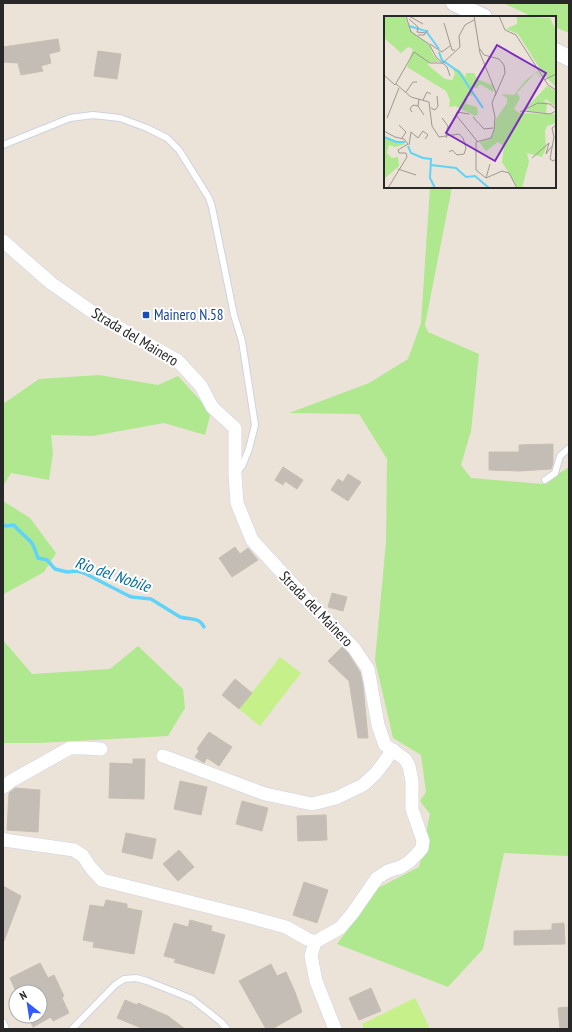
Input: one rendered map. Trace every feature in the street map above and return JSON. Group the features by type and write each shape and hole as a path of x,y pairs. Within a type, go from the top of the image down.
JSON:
{"street":[{"path":"454,3 482,16"},
{"path":"556,52 569,58"},
{"name":"Strada del Mainero","path":"3,241 51,283 98,316 178,361 201,386 212,407 235,428 235,475 237,503 252,540 306,599 354,648 368,669 378,725 385,745 405,759 410,766 412,781 412,809 423,841 422,848 409,862 388,871 377,878 352,914 340,928 315,942"},
{"path":"3,787 70,748 101,749"},
{"path":"163,756 265,794 312,804 336,798 363,785 376,773 393,750"},
{"path":"3,839 74,850 83,856 102,880 286,927 315,942 311,956 316,981 335,1029"}],"lane":[{"path":"3,145 70,118 92,115 120,118 147,128 167,138 179,150 209,198 212,207 234,315 242,341 255,425 249,449 242,466 235,475"},
{"path":"545,480 555,473 560,456 569,448"},
{"path":"560,456 569,452"},
{"path":"72,1029 115,985 124,979 136,978 161,986 192,1000 221,1022 227,1029"},
{"path":"3,1022 6,1029"}],"green space":[{"path":"503,3 569,3 569,33 556,27 556,16 531,16"},
{"path":"430,188 452,188 425,325 428,332 479,354 471,431 461,465 471,478 543,484 569,467 569,856 504,853 483,949 448,987 337,944 378,888 419,867 430,814 420,801 426,792 421,755 393,738 375,660 386,542 387,459 359,414 289,413 369,383 408,359 421,323"},
{"path":"99,375 158,385 178,376 211,412 205,435 164,423 93,436 51,435 53,453 49,480 11,473 3,486 3,404 39,379"},
{"path":"3,501 30,518 56,553 44,572 4,594 3,633"},
{"path":"3,640 32,674 110,669 138,646 183,689 185,708 168,736 38,743 3,743"},
{"path":"280,657 301,673 260,726 239,709"},
{"path":"415,998 430,1029 364,1029 362,1024"}],"building":[{"path":"58,39 60,51 49,54 51,63 41,66 43,71 21,75 18,63 3,62 3,47"},
{"path":"98,51 121,54 117,79 94,76"},
{"path":"553,444 553,463 551,469 520,471 489,470 489,452 519,452 519,445"},
{"path":"283,467 303,480 297,489 285,481 283,485 275,480"},
{"path":"348,474 361,482 348,501 331,490 338,479 343,482"},
{"path":"235,547 240,554 248,548 258,560 232,577 219,558"},
{"path":"332,593 347,597 343,611 328,607"},
{"path":"342,647 348,653 360,672 363,685 368,738 358,738 349,681 328,661"},
{"path":"235,679 252,693 239,709 222,695"},
{"path":"209,732 232,747 219,766 207,758 204,763 195,757 199,751 197,749"},
{"path":"133,759 145,759 144,799 109,798 110,763 133,764"},
{"path":"180,781 207,787 201,815 174,809"},
{"path":"15,788 40,790 38,832 7,830 9,793"},
{"path":"242,801 268,808 262,831 236,824"},
{"path":"326,815 327,840 298,841 297,816"},
{"path":"126,833 156,839 152,859 122,852"},
{"path":"179,850 194,867 178,881 163,864"},
{"path":"304,882 328,890 317,923 293,915"},
{"path":"3,886 21,896 4,941 3,941"},
{"path":"106,900 127,904 127,908 142,911 134,954 93,947 94,942 83,940 90,905 104,907"},
{"path":"190,920 212,926 211,931 225,935 214,974 174,962 176,959 164,956 174,923 188,927"},
{"path":"564,923 565,944 514,945 514,931 552,930 552,924"},
{"path":"40,963 48,978 54,975 64,996 62,998 69,1013 53,1021 51,1017 48,1019 48,984 13,984 10,978"},
{"path":"271,964 277,976 286,972 302,1012 272,1029 266,1029 239,981"},
{"path":"371,988 381,1011 359,1020 349,998"},
{"path":"125,1000 137,1005 138,1003 168,1016 185,1029 144,1029 117,1018"},
{"path":"569,1007 569,1029 560,1029 558,1008"},
{"path":"32,1024 38,1024 33,1027"}],"waterway":[{"name":"Rio del Nobile","path":"3,525 14,525 32,543 38,558 47,560 55,569 67,572 77,571 84,573 129,596 151,599 180,617 197,620 204,627"}],"place":[{"name":"Mainero N.58","path":"146,315"}]}
